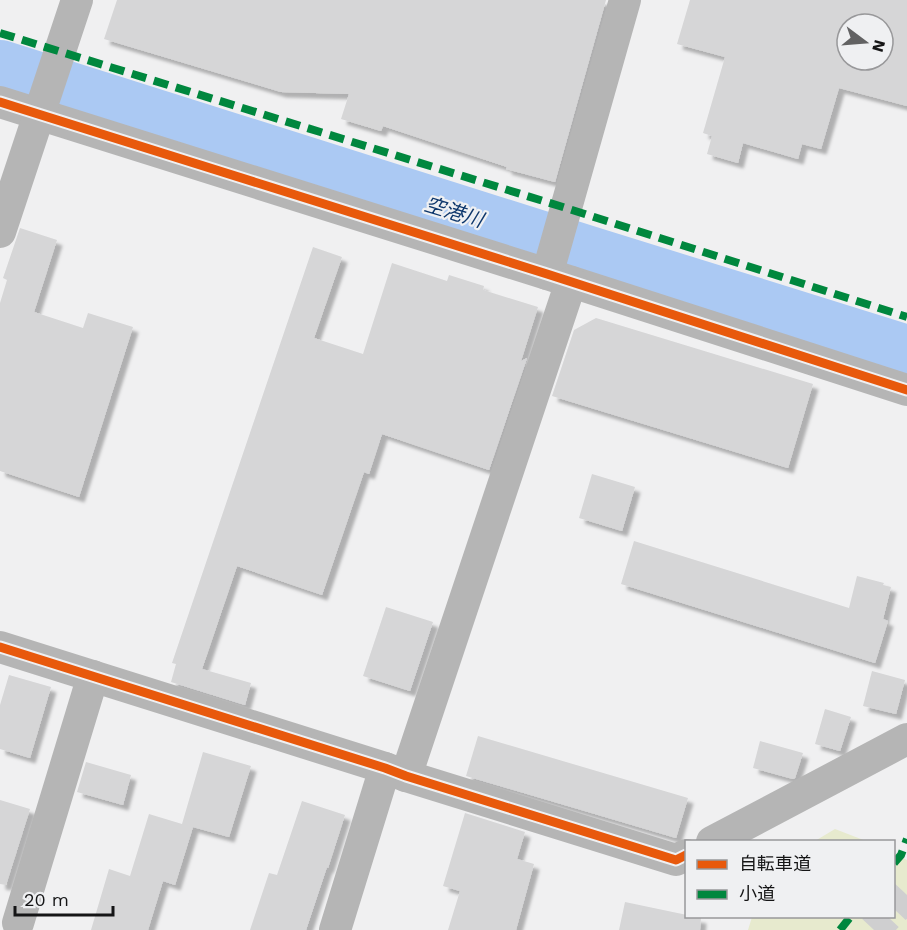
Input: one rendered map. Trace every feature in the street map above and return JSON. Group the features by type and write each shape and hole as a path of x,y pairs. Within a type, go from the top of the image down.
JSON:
{"street":[{"path":"0,232 77,0"},
{"path":"335,930 395,772 556,272 565,211 625,0"},
{"path":"0,102 41,108 556,272 907,390"},
{"path":"0,647 676,860 685,856"},
{"path":"18,923 93,676"},
{"path":"716,840 907,739"}],"green space":[{"path":"835,829 863,840 817,840"},
{"path":"895,854 907,860 907,930 748,930 752,918 895,918"}],"building":[{"path":"117,0 606,0 555,182 506,169 507,167 383,126 381,131 341,119 349,94 281,92 104,39"},
{"path":"690,0 907,0 907,106 839,88 821,149 802,144 798,159 743,143 738,163 707,154 712,136 703,133 725,57 677,44"},
{"path":"20,228 57,240 34,312 83,328 88,313 133,327 79,497 0,471 0,303 7,280 3,278"},
{"path":"313,247 342,257 314,338 363,354 392,263 447,281 449,275 484,286 483,290 538,307 521,361 527,358 489,470 382,434 369,474 364,472 322,595 237,566 202,669 251,683 245,705 171,682 176,664 172,663"},
{"path":"596,318 813,384 788,468 552,396 574,330"},
{"path":"592,474 635,487 622,531 579,518"},
{"path":"634,541 849,608 857,576 884,583 883,585 891,587 883,619 888,621 875,663 621,584"},
{"path":"386,607 433,622 410,691 363,676"},
{"path":"872,671 905,680 896,714 863,706"},
{"path":"9,675 51,687 30,758 0,749 0,705"},
{"path":"825,709 851,717 840,751 815,744"},
{"path":"478,736 688,798 676,838 466,776"},
{"path":"760,741 803,753 795,778 753,768"},
{"path":"203,752 251,766 229,837 193,827 175,885 163,881 148,930 91,930 109,869 130,876 149,814 182,824"},
{"path":"86,762 131,775 123,805 77,792"},
{"path":"0,800 30,809 6,885 0,884"},
{"path":"302,801 345,815 306,930 250,930 269,873 277,875"},
{"path":"465,813 525,832 517,859 534,864 516,930 448,930 460,891 443,886"},
{"path":"625,902 685,915 685,918 701,918 700,930 619,930"}],"waterway":[{"name":"空港川","path":"0,69 907,354"}],"tunnel":[{"path":"895,908 907,895"},
{"path":"874,930 885,918"}],"marked path":[{"path":"0,33 566,208 907,317"},
{"path":"895,862 901,855 907,839"},
{"path":"840,930 849,918"}],"cycle path":[{"path":"0,102 907,390"},
{"path":"0,647 676,860 685,856"}]}
